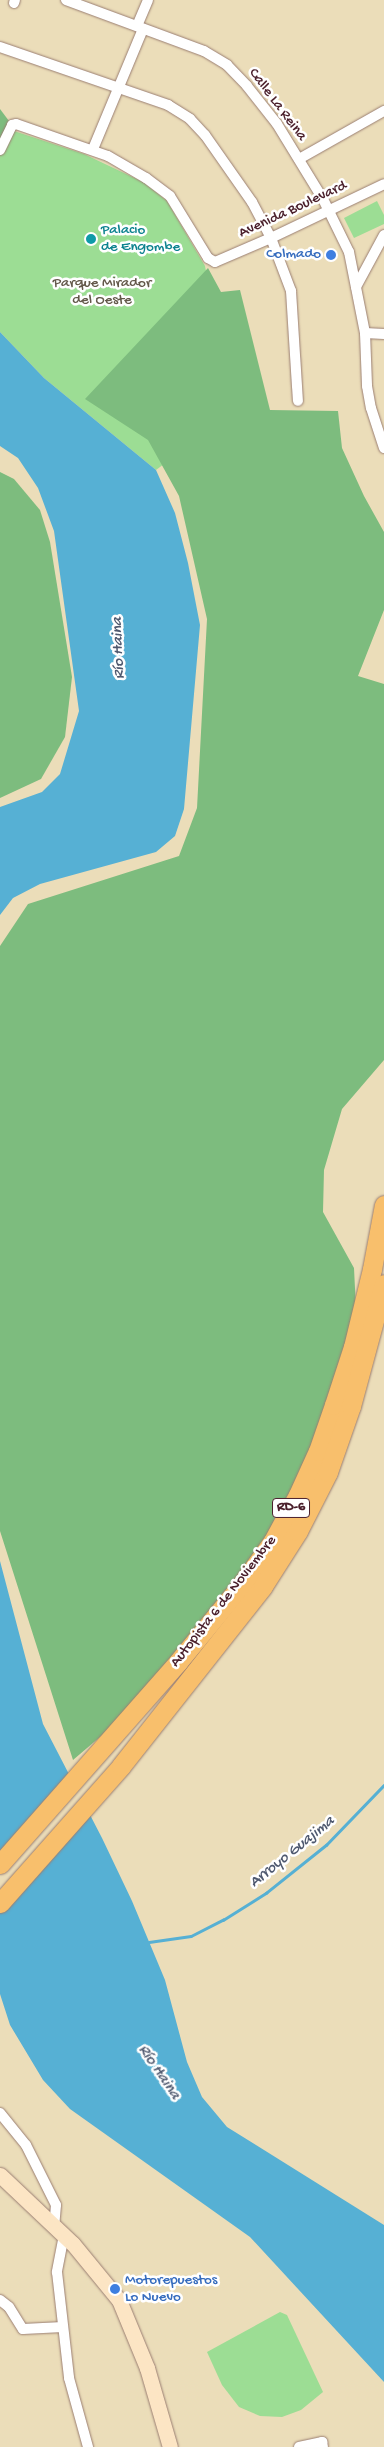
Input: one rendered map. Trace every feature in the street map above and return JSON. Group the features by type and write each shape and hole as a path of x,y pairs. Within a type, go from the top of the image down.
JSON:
{"highway":[{"name":"Autopista 6 de Noviembre","path":"0,1864 96,1758 242,1584 273,1541 298,1495 318,1451 353,1347 372,1269 384,1205"},
{"name":"Autopista 6 de Noviembre","path":"0,1903 121,1766 263,1586 298,1531 328,1472 352,1406 384,1284"}],"street":[{"name":"Calle La Reina","path":"66,0 204,50 227,65 247,86 277,124 330,210 349,252 365,333 368,393 377,430 384,448"},
{"path":"0,150 13,124 92,149 118,88 148,0"},
{"path":"0,47 168,105 190,119 205,135 227,163 252,202 271,238 291,291 298,401"},
{"path":"299,159 384,111"},
{"name":"Avenida Boulevard","path":"92,149 146,178 170,196 208,258 215,262 271,238 384,184"},
{"path":"356,287 384,235"},
{"path":"365,333 384,334"},
{"path":"0,2113 26,2145 52,2196 57,2210 59,2231 57,2272 68,2378 88,2447"},
{"path":"0,2175 59,2231 119,2300 147,2368 170,2447"},
{"path":"0,2300 9,2307 23,2329 63,2327"},
{"path":"299,2447 322,2442 323,2447"}],"green space":[{"path":"0,109 12,125 0,145"},
{"name":"Parque Mirador del Oeste","path":"11,130 84,154 143,182 167,201 205,266 232,413 156,470 44,378 0,332 0,149"},
{"path":"377,201 384,215 384,224 354,238 344,218"},
{"path":"208,268 221,292 240,290 270,410 338,411 342,448 364,496 384,532 384,610 358,676 384,684 384,1060 342,1109 324,1170 323,1212 354,1268 356,1309 328,1408 294,1492 240,1578 107,1731 73,1760 0,1531 0,946 28,904 179,856 197,808 207,619 179,496 148,440 85,399"},
{"path":"0,472 14,479 40,510 50,542 72,677 65,737 41,779 0,798"},
{"path":"280,2312 287,2315 323,2392 301,2410 282,2417 260,2416 239,2407 222,2385 207,2352"}],"water":[{"name":"Río Haina","path":"0,332 44,378 156,470 175,513 188,563 200,625 184,809 175,836 156,852 40,884 13,898 0,915 0,807 42,792 60,774 79,711 54,531 38,488 18,458 0,446"},
{"name":"Río Haina","path":"0,1561 43,1724 132,1901 165,1980 187,2062 202,2097 227,2127 384,2225 384,2382 250,2237 70,2109 43,2080 10,2025 0,1994"}],"pier":[{"path":"72,1774 92,1812 0,1911 0,1852"}],"waterway":[{"name":"Arroyo Guajima","path":"149,1942 191,1936 223,1920 266,1893 326,1845 384,1785"}],"place":[{"name":"Palacio de Engombe","path":"91,239"},
{"name":"Colmado","path":"331,255"},
{"name":"Motorepuestos Lo Nuevo","path":"115,2289"}]}
